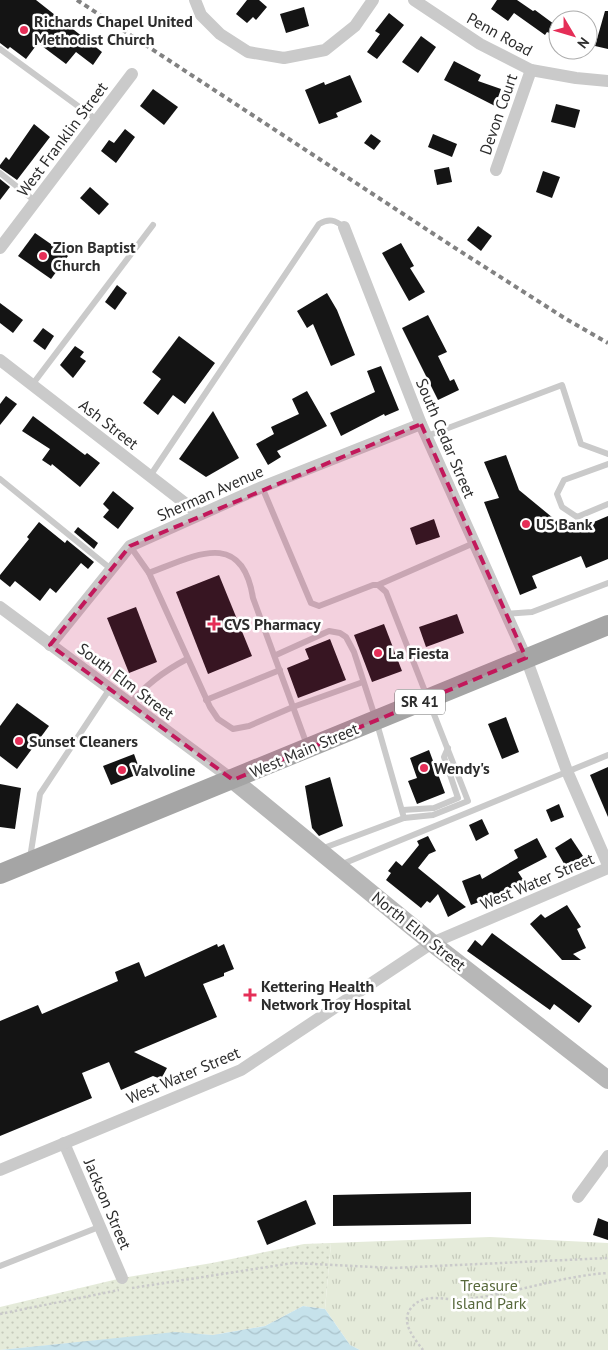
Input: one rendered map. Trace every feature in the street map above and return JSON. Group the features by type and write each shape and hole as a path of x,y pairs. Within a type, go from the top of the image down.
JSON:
{"main road":[{"name":"West Main Street","path":"0,874 608,625"},
{"name":"North Elm Street","path":"233,780 432,943 608,1080"}],"street":[{"path":"195,0 201,15 220,34 248,52 284,58 325,50 355,26 373,0"},
{"name":"Penn Road","path":"414,0 480,44 531,70 576,78 608,81"},
{"name":"Devon Court","path":"496,170 531,70"},
{"name":"West Franklin Street","path":"0,248 132,74"},
{"name":"South Cedar Street","path":"344,227 421,424 526,658 567,771 608,867"},
{"name":"Ash Street","path":"0,360 199,514"},
{"name":"Sherman Avenue","path":"50,645 130,546 262,487 421,424"},
{"name":"South Elm Street","path":"0,607 109,690 233,780"},
{"name":"West Water Street","path":"0,1170 241,1070 432,943 608,867"},
{"name":"Jackson Street","path":"64,1143 124,1285"},
{"path":"578,1198 608,1156"}],"lane":[{"path":"0,49 97,120"},
{"path":"0,173 35,201"},
{"path":"150,476 319,224 327,219 336,221 344,227"},
{"path":"32,385 153,225"},
{"path":"426,436 562,385 581,444 608,454"},
{"path":"608,464 564,480 557,494 562,507 577,517 608,504"},
{"path":"0,479 111,569"},
{"path":"262,487 311,603 319,606 366,587 378,585 474,543"},
{"path":"130,546 149,573 206,700 218,719 233,729 249,726 293,707 363,682"},
{"path":"149,573 213,551 230,556 241,564 248,578 253,598 276,655 308,748"},
{"path":"506,614 532,612 608,583"},
{"path":"318,850 404,818 433,816 468,800 386,592 378,585"},
{"path":"276,655 329,631 340,633 346,637 354,652 376,720 404,818"},
{"path":"130,705 141,691 164,671 187,659"},
{"path":"206,700 280,670"},
{"path":"30,862 40,794 109,690"},
{"path":"403,810 434,808 458,798 444,757 448,748"},
{"path":"338,866 608,755"},
{"path":"0,1266 99,1227"}],"path":[{"path":"0,1314 124,1285 293,1263 393,1268 608,1258"},
{"path":"423,1350 411,1335 406,1320 410,1308 419,1300 433,1298 463,1300 546,1283 608,1273"}],"highlighted area":[{"path":"421,424 526,658 233,780 50,645 130,546"}],"green space":[{"name":"Treasure Island Park","path":"490,1237 608,1243 608,1350 360,1350 350,1345 325,1309 331,1243"},
{"path":"331,1243 325,1309 303,1306 265,1326 213,1335 175,1333 0,1350 0,1307 122,1278 212,1263 304,1244"}],"water":[{"path":"303,1306 325,1309 350,1345 360,1350 0,1350 175,1332 213,1335 265,1326"}],"building":[{"name":"Richards Chapel United Methodist Church","path":"0,0 36,0 102,52 93,65 76,52 66,64 38,43 26,59 10,47 8,49 0,43"},
{"path":"247,0 259,0 267,7 256,20 253,17 247,23 236,14"},
{"path":"497,0 517,0 548,20 548,32 545,35 514,13 508,21 491,9"},
{"path":"304,7 309,26 286,33 280,14"},
{"path":"605,11 608,11 608,49 598,47 598,36"},
{"path":"389,13 404,25 377,59 367,52 380,34 375,31"},
{"path":"421,36 436,47 418,73 402,62"},
{"path":"454,61 481,75 478,81 501,89 495,106 444,80"},
{"path":"350,75 362,102 336,113 338,117 319,124 305,90 324,82 325,85"},
{"path":"153,89 178,107 164,125 140,106"},
{"path":"556,104 580,110 575,128 551,122"},
{"path":"34,124 50,137 17,180 0,168 0,165 6,157 9,160"},
{"path":"125,129 135,137 116,163 101,151 109,140 114,143"},
{"path":"371,134 381,141 374,150 364,143"},
{"path":"433,134 457,144 452,157 428,147"},
{"path":"449,167 452,182 437,185 434,170"},
{"path":"543,171 560,177 552,198 536,192"},
{"path":"0,179 10,187 0,200"},
{"path":"90,187 109,204 99,215 80,198"},
{"path":"478,226 492,236 481,251 467,240"},
{"name":"Zion Baptist Church","path":"35,233 68,256 51,279 18,256"},
{"path":"401,243 414,266 410,268 425,292 409,301 382,253"},
{"path":"117,285 127,293 115,310 105,302"},
{"path":"327,293 337,310 355,355 331,366 313,324 307,328 297,311"},
{"path":"0,303 23,320 13,333 0,323"},
{"path":"428,315 447,352 438,356 450,381 454,379 459,390 438,400 402,328"},
{"path":"43,328 54,336 45,350 33,341"},
{"path":"179,336 215,363 185,404 173,395 158,415 143,403 161,379 152,372"},
{"path":"75,346 84,352 80,357 86,361 73,378 60,365"},
{"path":"381,366 399,410 385,416 384,414 341,436 330,413 375,392 367,371"},
{"path":"307,391 327,426 277,451 281,457 268,465 256,444 274,434 271,427 299,414 292,399"},
{"path":"6,396 17,404 0,425 0,404"},
{"path":"213,411 239,458 206,477 179,459"},
{"path":"33,416 85,455 87,453 100,463 80,487 52,464 51,466 42,460 50,449 22,431"},
{"name":"US Bank","path":"506,455 519,490 570,532 608,516 608,559 586,568 581,556 532,576 537,588 520,595 484,502 499,498 484,462"},
{"path":"113,491 134,508 118,529 103,517 109,510 103,504"},
{"path":"434,519 440,537 416,545 410,528"},
{"path":"39,522 65,543 67,540 94,562 88,569 81,563 56,593 50,588 40,601 15,581 10,587 0,579 0,575 29,539 27,537"},
{"path":"78,527 98,543 94,549 74,532"},
{"name":"CVS Pharmacy","path":"219,575 252,656 208,674 176,592"},
{"path":"136,607 157,662 129,673 107,618"},
{"path":"457,614 464,633 426,647 419,627"},
{"name":"La Fiesta","path":"384,624 402,671 372,682 354,635"},
{"path":"330,639 346,680 298,698 287,668 309,659 305,649"},
{"name":"Sunset Cleaners","path":"17,703 49,726 17,769 0,756 0,726"},
{"path":"506,717 519,752 502,759 488,724"},
{"name":"Wendy's","path":"429,750 445,793 417,804 408,781 417,778 410,758"},
{"name":"Valvoline","path":"134,754 141,773 111,785 103,766"},
{"path":"608,767 608,817 590,775"},
{"path":"330,777 343,826 319,836 312,828 305,786"},
{"path":"0,784 21,788 15,829 0,827"},
{"path":"559,804 564,817 551,822 546,810"},
{"path":"482,819 489,834 476,841 469,825"},
{"path":"428,836 436,851 429,854 418,868 466,907 448,917 438,894 430,903 427,901 421,908 386,880 391,873 388,871 396,861 402,866 419,845 417,841"},
{"path":"537,838 547,857 518,872 524,881 505,892 471,905 462,881 480,874 482,879 518,858 514,850"},
{"path":"571,838 583,856 566,867 555,848"},
{"path":"567,905 581,927 577,929 586,948 573,954 581,960 562,960 530,924 541,914 545,918"},
{"path":"492,933 592,1006 579,1023 554,1004 550,1010 467,951 475,940 482,946"},
{"path":"217,944 218,947 224,944 234,969 224,973 224,976 203,984 217,1017 134,1052 167,1068 161,1079 153,1076 121,1090 109,1062 82,1073 92,1098 0,1136 0,1021 38,1005 42,1014 118,981 115,972 139,962 145,977"},
{"path":"471,1192 471,1224 333,1226 333,1195"},
{"path":"306,1200 316,1224 267,1245 257,1221"},
{"path":"598,1218 608,1222 608,1240 593,1235"}],"railway":[{"path":"77,0 452,246 566,319 608,343"}],"place":[{"name":"Richards Chapel United Methodist Church","path":"24,30"},
{"name":"Zion Baptist Church","path":"43,256"},
{"name":"US Bank","path":"526,524"},
{"name":"CVS Pharmacy","path":"214,624"},
{"name":"La Fiesta","path":"378,653"},
{"name":"Sunset Cleaners","path":"19,741"},
{"name":"Wendy's","path":"424,768"},
{"name":"Valvoline","path":"122,770"},
{"name":"Kettering Health Network Troy Hospital","path":"250,995"}]}
